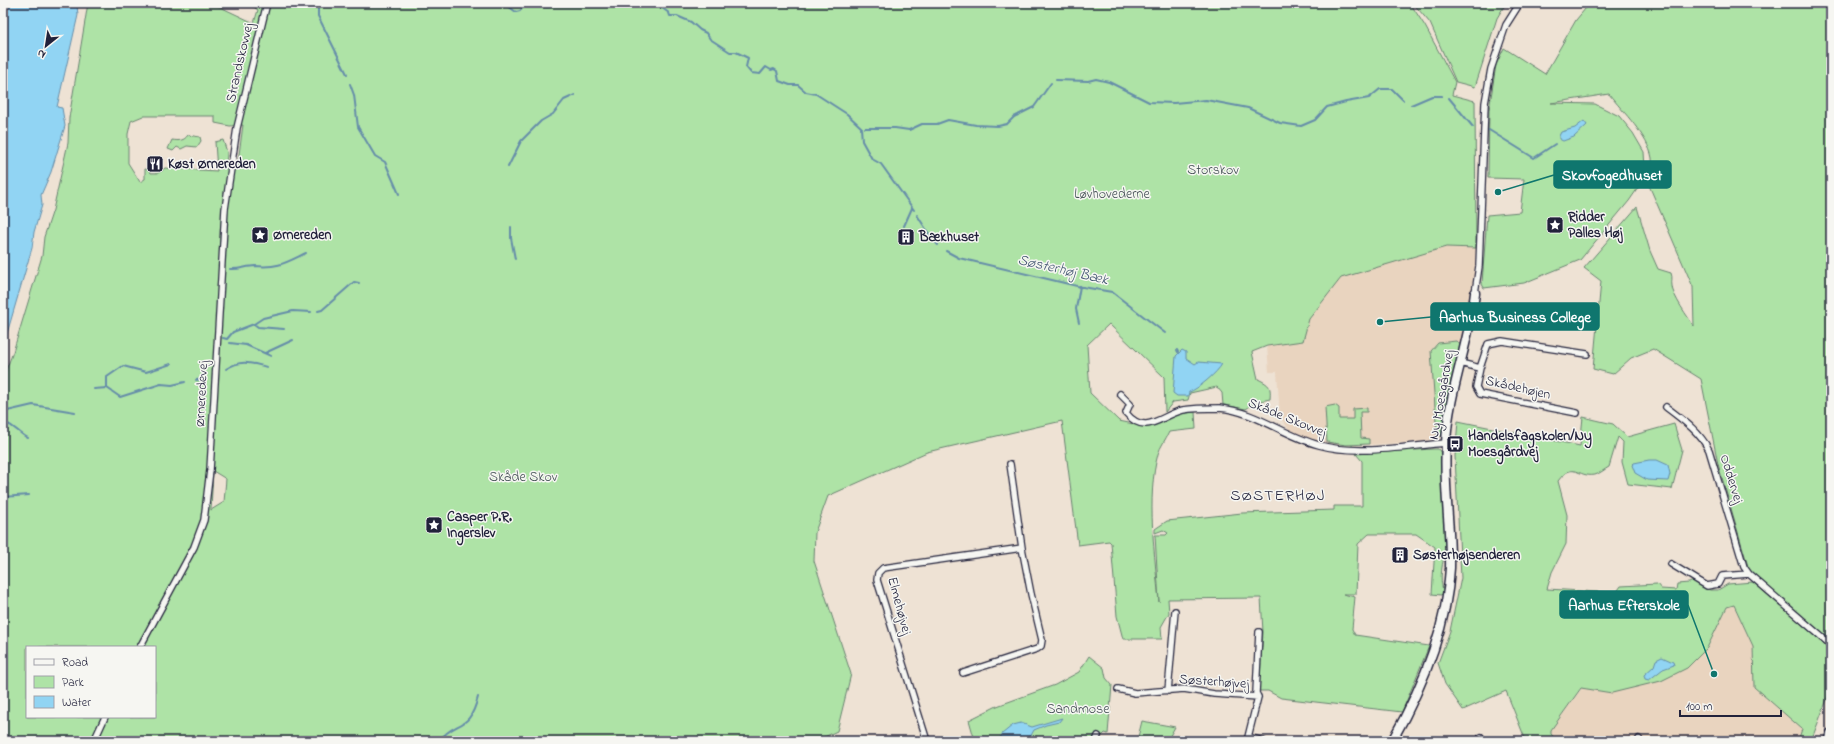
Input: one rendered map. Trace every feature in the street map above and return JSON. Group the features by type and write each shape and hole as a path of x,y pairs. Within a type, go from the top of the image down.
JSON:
{"street":[{"name":"Strandskovvej","path":"237,128 267,3"},
{"name":"Ny Moesgårdvej","path":"1392,741 1408,713 1424,678 1446,600 1450,567 1446,503 1446,443 1451,405 1472,315 1479,266 1485,103 1491,69 1506,25 1520,3"},
{"name":"Ørneredevej","path":"141,646 194,547 204,520 210,470 225,209 237,128"},
{"name":"Skådehøjen","path":"1577,414 1480,394 1476,387 1480,368 1488,344 1502,341 1586,354"},
{"name":"Skådehøjen","path":"1460,363 1480,368"},
{"name":"Skåde Skovvej","path":"1120,394 1130,404 1126,413 1132,420 1139,423 1155,423 1169,415 1183,410 1219,408 1247,414 1294,436 1318,445 1332,448 1349,450 1446,443"},
{"name":"Oddervej","path":"1666,407 1694,429 1703,439 1709,450 1744,567 1748,574 1831,645"},
{"path":"963,673 1037,649 1041,646 1042,640 1022,548 1010,464"},
{"name":"Elmehøjvej","path":"927,741 893,633 878,580 878,573 883,568 1022,548"},
{"path":"1672,564 1708,586 1718,584 1722,576 1748,574"},
{"name":"Søsterhøjvej","path":"1168,691 1175,611"},
{"name":"Søsterhøjvej","path":"1259,632 1256,693 1258,697 1248,739 1263,741"},
{"name":"Søsterhøjvej","path":"1118,689 1136,693 1184,690 1258,697"},
{"path":"94,741 105,718"},
{"path":"1828,741 1831,733"}],"shaded area":[{"path":"1446,247 1476,248 1474,282 1441,437 1423,442 1345,446 1318,442 1291,432 1280,417 1277,372 1269,372 1267,346 1302,341 1309,319 1341,278"},
{"path":"1734,605 1753,646 1754,687 1802,729 1798,741 1557,741 1551,734 1551,730 1582,688 1612,693 1707,648 1727,607"}],"green space":[{"name":"Skåde Skov","path":"88,3 217,3 216,5 254,23 258,10 248,3 1410,3 1425,26 1455,82 1452,95 1475,101 1476,248 1446,247 1341,278 1309,319 1303,341 1267,346 1252,352 1258,379 1269,386 1270,399 1256,402 1246,409 1223,405 1222,393 1217,387 1190,393 1188,400 1173,402 1165,412 1164,377 1109,324 1087,345 1090,393 1119,421 1148,427 1179,414 1195,412 1196,429 1169,432 1159,451 1154,471 1152,527 1159,602 1155,535 1166,535 1168,533 1163,530 1155,533 1155,529 1167,521 1242,513 1334,510 1334,506 1362,506 1362,461 1356,454 1438,449 1442,454 1446,549 1442,564 1441,576 1444,592 1441,595 1432,594 1435,547 1416,534 1369,534 1358,544 1356,594 1343,594 1355,597 1352,629 1355,635 1429,646 1402,712 1281,698 1268,691 1259,691 1263,632 1261,598 1168,599 1169,613 1161,627 1162,639 1123,639 1117,616 1111,543 1109,541 1078,545 1062,421 927,452 828,496 815,532 814,561 851,674 837,731 816,741 3,741 3,378 13,352 42,256 44,237 53,210 68,143 69,118","holes":["143,116 215,116 215,123 230,126 243,125 237,169 226,169 227,152 223,140 215,142 217,171 165,168 158,173 151,173 149,170 145,169 145,179 140,182 128,163 128,134 131,121","213,471 226,479 224,502 211,510"]},
{"path":"1413,3 1506,3 1497,18 1475,87 1456,82 1430,23"},
{"path":"1590,3 1831,3 1831,641 1750,573 1718,464 1701,379 1653,349 1631,358 1613,374 1593,369 1601,281 1584,268 1637,207 1650,251 1658,269 1671,273 1672,286 1675,295 1694,326 1693,287 1648,183 1652,164 1650,150 1646,141 1628,116 1609,94 1551,103 1595,104 1619,116 1633,133 1644,152 1645,169 1638,188 1580,260 1524,283 1484,288 1482,284 1487,215 1520,212 1524,179 1488,178 1489,110 1496,65 1504,48 1545,74 1576,20"},
{"path":"188,135 200,137 201,141 197,147 187,146 181,149 177,147 173,151 168,149 172,140 181,140"},
{"path":"1456,341 1461,345 1443,434 1437,436 1431,351 1438,343"},
{"path":"1335,405 1339,408 1339,419 1353,419 1353,409 1367,408 1367,412 1360,412 1361,438 1369,439 1369,444 1346,445 1327,442 1325,407"},
{"path":"1583,417 1613,424 1627,437 1674,424 1682,450 1672,489 1628,484 1622,462 1623,442 1618,437 1609,467 1595,475 1572,471 1563,475 1558,481 1567,515 1566,544 1552,572 1547,589 1616,593 1621,586 1657,584 1661,589 1676,590 1677,584 1689,583 1693,581 1710,590 1718,590 1728,584 1753,582 1831,650 1831,689 1811,741 1798,741 1802,729 1754,687 1753,646 1734,605 1727,607 1707,648 1687,668 1661,681 1612,693 1581,688 1551,730 1551,734 1557,741 1526,741 1506,691 1463,710 1445,684 1438,663 1450,631 1461,578 1455,456 1458,421 1580,446"},
{"name":"Sandmose","path":"1089,656 1104,668 1106,678 1112,685 1108,734 1105,733 1097,741 975,741 969,720 997,706 1055,685 1079,672"},
{"path":"1142,721 1175,727 1167,741 1137,741"}],"water":[{"path":"3,3 70,3 77,5 78,15 57,107 62,108 65,126 51,172 41,195 42,205 34,232 32,248 3,347"},
{"path":"1584,121 1587,125 1574,137 1563,141 1559,139 1561,132 1575,128"},
{"path":"1182,350 1186,352 1186,358 1195,364 1198,362 1222,364 1207,380 1193,391 1189,392 1188,396 1177,396 1173,393 1176,356"},
{"path":"1657,460 1668,465 1670,474 1668,481 1647,480 1635,473 1632,465 1634,463"},
{"path":"1662,657 1673,662 1674,665 1663,669 1649,680 1645,679 1644,675 1654,666 1656,660"},
{"path":"1062,718 1059,722 1034,730 1028,741 999,741 1002,734 1013,725 1021,723 1032,727"}],"waterway":[{"path":"318,3 318,16 347,74"},
{"name":"Søsterhøj Bæk","path":"504,3 516,12 520,11 527,4 548,7 550,3"},
{"name":"Søsterhøj Bæk","path":"655,3 669,13 670,16 677,16 691,22 706,33 710,39 730,52 736,52 748,58 746,67 751,73 760,74 766,67 771,70 774,69 777,71 779,81 790,85 798,85 806,92 816,94 847,114 862,128"},
{"path":"1056,80 1088,81 1096,79 1109,82 1149,102 1174,103 1206,100 1248,108 1280,123 1301,126 1315,120 1327,107 1369,98 1380,89 1392,89 1403,100"},
{"path":"865,128 895,128 909,130 922,124 937,124 948,120 976,125 998,126 1007,124 1014,117 1034,107 1051,83"},
{"path":"350,84 354,95 358,127 375,156 385,162 399,194"},
{"path":"508,167 521,141 541,121 553,114 564,100 575,95"},
{"path":"1411,105 1432,96 1442,96"},
{"path":"1449,98 1473,127"},
{"name":"Søsterhøj Bæk","path":"861,128 862,141 872,159 881,164 914,210"},
{"path":"1489,130 1534,158 1555,144"},
{"path":"904,226 912,208"},
{"name":"Søsterhøj Bæk","path":"917,215 938,245"},
{"path":"511,227 511,238 515,259"},
{"name":"Søsterhøj Bæk","path":"946,251 959,258 1077,286 1112,292 1165,333"},
{"path":"230,269 276,265 287,262 306,253"},
{"path":"318,311 322,310 354,282 359,283"},
{"path":"1079,323 1076,309 1080,286"},
{"path":"223,338 227,339 233,332 254,324 263,318 293,311 311,312"},
{"path":"254,324 258,327 284,329"},
{"path":"265,353 293,340"},
{"path":"230,343 246,345 271,356"},
{"path":"226,369 241,363 251,363 267,367"},
{"path":"94,389 107,388 107,377 123,366 146,372 171,364"},
{"path":"196,380 204,379"},
{"path":"107,388 120,397 161,384 172,385 185,382"},
{"path":"3,412 33,405 75,412"},
{"path":"3,423 9,424 28,438"},
{"path":"3,497 29,495"},
{"path":"439,741 445,734 466,721 470,716 478,697"}],"place":[{"name":"Køst Ørnereden","path":"155,164"},
{"name":"Skovfogedhuset","path":"1498,192"},
{"name":"Ridder Palles Høj","path":"1555,225"},
{"name":"Ørnereden","path":"260,235"},
{"name":"Bækhuset","path":"906,237"},
{"name":"Aarhus Business College","path":"1380,322"},
{"name":"Handelsfagskolen/Ny Moesgårdvej","path":"1455,444"},
{"name":"Casper P.R. Ingerslev","path":"434,525"},
{"name":"Søsterhøjsenderen","path":"1400,555"},
{"name":"Aarhus Efterskole","path":"1714,674"}],"district":[{"name":"SØSTERHØJ","path":"1278,496"}],"park label":[{"name":"Storskov","path":"1213,170"},
{"name":"Løvhovederne","path":"1112,194"}]}
